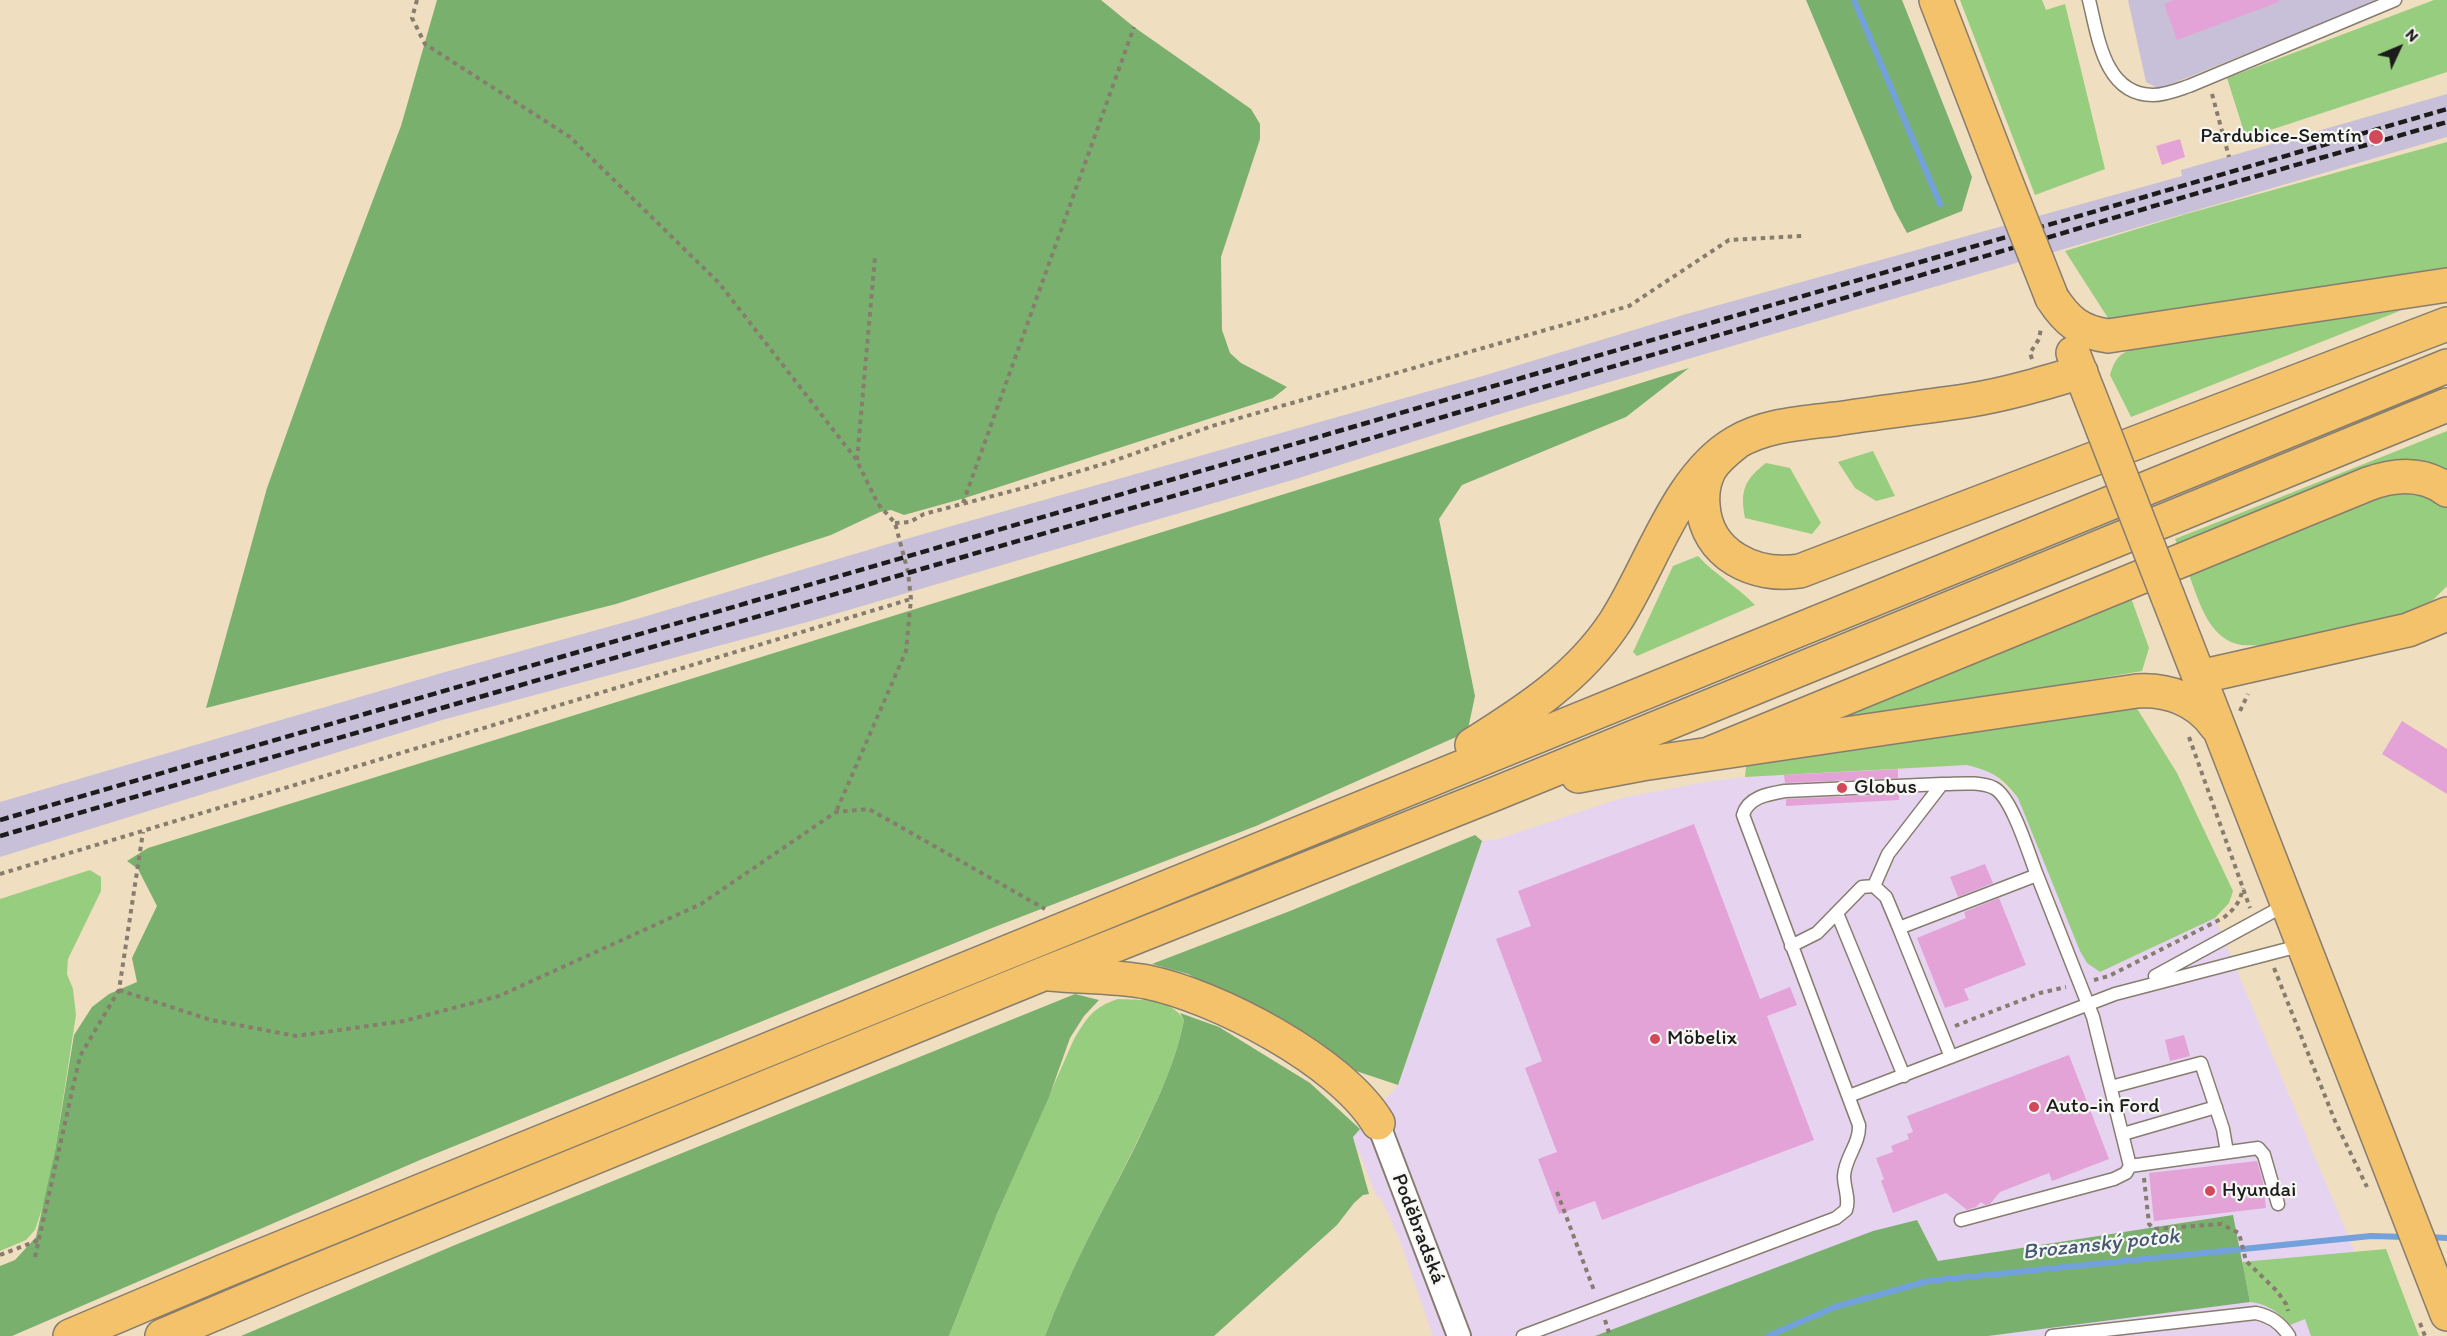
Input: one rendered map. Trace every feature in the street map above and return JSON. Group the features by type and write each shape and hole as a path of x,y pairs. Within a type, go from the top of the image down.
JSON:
{"main road":[{"path":"1936,0 2447,1314"},
{"path":"2052,298 2063,315 2074,325 2108,336 2447,285"},
{"path":"1736,443 1711,468 1704,484 1702,498 1707,526 1721,548 1743,564 1772,573 1800,571 2447,324"},
{"path":"70,1336 1072,924 2447,366"},
{"path":"1401,790 1527,709 1567,679 1584,662 1615,622 1691,485 1712,460 1736,443 1776,427 1972,399 2008,392 2081,372"},
{"path":"162,1336 1043,974 1497,793 2447,405"},
{"path":"1711,753 2373,482 2407,476 2424,478 2447,490"},
{"path":"2199,677 2408,630 2446,614"},
{"path":"2224,740 2230,697 2245,676 2258,664"},
{"path":"1497,793 1608,770 1711,753 2146,690 2174,694 2194,705 2212,720 2224,740"},
{"path":"1043,974 1145,982 1197,996 1220,1005 1299,1051 1333,1074 1363,1101 1378,1123"}],"street":[{"name":"Poděbradská","path":"1378,1123 1459,1336"}],"lane":[{"path":"2089,0 2106,62 2113,74 2124,86 2152,96 2167,94 2395,0"},
{"path":"1874,886 1888,854 1942,784"},
{"path":"1523,1336 1842,1214 1848,1207 1844,1175 1859,1133 1850,1096 1791,946 1743,814 1745,806 1761,796 1785,791 1942,784 1978,784 1990,786 2000,792 2008,804 2088,1003 2123,1134 2136,1166"},
{"path":"1899,928 2037,875"},
{"path":"1791,946 1817,933 1856,891 1865,885 1874,886 1886,897 1951,1057"},
{"path":"2115,994 2165,971 2288,903"},
{"path":"1838,913 1904,1076"},
{"path":"1850,1096 2088,1003 2304,944"},
{"path":"2111,1087 2201,1064 2216,1107 2227,1152"},
{"path":"2123,1134 2216,1107"},
{"path":"1961,1220 2114,1179 2136,1166 2256,1148 2262,1150 2278,1204"},
{"path":"2052,1336 2252,1313 2270,1317 2285,1331"}],"path":[{"path":"417,0 412,18 425,44 570,137 719,283 857,461 878,504 895,523 908,572 911,599 906,651 836,812"},
{"path":"962,504 1134,27"},
{"path":"2207,78 2229,157"},
{"path":"895,523 910,522 924,514 1110,462 1212,426 1629,306 1729,240 1803,236"},
{"path":"857,461 875,257"},
{"path":"0,874 911,599"},
{"path":"2189,736 2249,904"},
{"path":"119,990 211,1020 296,1036 404,1021 499,996 701,904 836,812 869,809 1072,924"},
{"path":"35,1257 80,1056 119,990 143,832"},
{"path":"1941,1032 2047,991 2109,976 2223,918 2233,911 2241,899 2243,887"},
{"path":"2274,967 2335,1121 2371,1197"},
{"path":"2136,1166 2149,1224 2154,1229 2221,1224 2238,1233 2246,1261 2277,1291 2286,1304 2289,1314 2285,1331"},
{"path":"1557,1192 1610,1336"},
{"path":"0,1255 39,1239"}],"shaded area":[{"path":"2128,0 2380,0 2159,89 2146,82"},
{"path":"2447,94 2447,137 1500,414 1296,479 811,621 442,720 0,857 0,802 445,672 640,618 888,544 1486,375 1683,315 2182,176 2181,170"},
{"path":"1967,765 1990,771 2018,798 2100,972 2215,918 2390,1336 1433,1336 1399,1238 1381,1199 1376,1195 1353,1137 1398,1085 1482,841 1498,839 1622,798 1706,782 1745,777"}],"green space":[{"path":"437,0 1101,0 1134,27 1251,109 1260,124 1260,139 1221,257 1222,330 1230,353 1241,363 1287,387 1273,398 965,498 904,515 891,510 880,512 831,535 616,604 206,708 267,488 401,126"},
{"path":"1806,0 1902,0 1972,177 1962,211 1907,233 1894,209"},
{"path":"1960,0 2042,0 2046,10 2065,4 2105,169 2035,195"},
{"path":"2434,0 2447,0 2447,72 2246,138 2227,78"},
{"path":"2447,142 2447,272 2129,321 2108,318 2065,251 2186,214"},
{"path":"2402,310 2131,417 2110,375 2120,356 2140,347"},
{"path":"1689,368 1626,417 1462,485 1439,519 1475,696 1468,729 1456,737 1256,826 992,928 420,1160 12,1336 0,1336 0,1266 15,1260 36,1237 55,1151 74,1035 92,1007 109,994 137,982 132,958 157,906 138,869 127,861 148,848"},
{"path":"2447,431 2447,477 2179,549 2175,539"},
{"path":"1873,451 1895,496 1876,501 1855,488 1838,462"},
{"path":"1766,463 1790,468 1821,523 1812,534 1745,518 1743,500 1745,487 1753,475"},
{"path":"2388,489 2434,496 2447,508 2447,586 2433,600 2407,617 2265,648 2241,645 2227,640 2211,625 2188,572"},
{"path":"1698,556 1755,605 1637,656 1633,652 1673,566"},
{"path":"2130,595 2149,648 2142,671 1797,730"},
{"path":"2133,702 2177,773 2233,891 2229,903 2215,918 2100,972 2087,963 2080,951 2018,798 1996,776 1967,765 1745,777 1746,767 1752,759"},
{"path":"1475,835 1482,841 1398,1085 1350,1069 1188,974 1152,964 1290,911"},
{"path":"90,870 101,877 101,891 68,959 67,974 73,989 76,1015 47,1194 35,1230 26,1240 0,1251 0,899"},
{"path":"1075,994 1099,1000 1084,1016 1070,1038 1049,1097 997,1214 949,1336 241,1336 455,1245"},
{"path":"1118,999 1146,1000 1163,1004 1178,1013 1184,1020 1175,1054 1156,1102 1076,1264 1045,1336 949,1336 997,1214 1074,1039 1092,1014 1102,1006"},
{"path":"1180,1013 1219,1027 1310,1083 1360,1129 1353,1137 1369,1194 1363,1195 1354,1203 1337,1225 1214,1336 1045,1336 1076,1264 1163,1086 1184,1020"},
{"path":"2233,1215 2250,1302 1988,1336 1595,1336 1873,1231 1917,1220 1938,1261"},
{"path":"2386,1249 2419,1336 2311,1336 2305,1319 2290,1325 2272,1309 2250,1302 2242,1262"}],"building":[{"path":"2174,0 2278,0 2279,2 2177,40 2164,4"},
{"path":"2180,139 2185,157 2162,165 2156,146"},
{"path":"2402,721 2447,749 2447,794 2382,754"},
{"path":"1898,769 1898,778 1785,783 1784,775"},
{"path":"1899,794 1899,800 1786,806 1786,799"},
{"name":"Möbelix","path":"1694,824 1760,999 1790,987 1797,1005 1767,1016 1814,1140 1602,1220 1595,1201 1559,1214 1538,1159 1557,1152 1525,1068 1542,1061 1496,939 1531,926 1518,891"},
{"path":"1985,864 1993,883 1958,897 1950,877"},
{"path":"1999,898 2026,965 1964,989 1969,1000 1945,1008 1917,938 1966,918 1964,912"},
{"path":"2184,1035 2190,1056 2170,1061 2165,1040"},
{"path":"2069,1055 2109,1159 2052,1181 2049,1173 2000,1192 1990,1204 1985,1205 1981,1202 1976,1207 1967,1210 1946,1193 1893,1213 1881,1181 1884,1179 1876,1158 1893,1152 1891,1146 1909,1139 1907,1134 1913,1132 1907,1116"},
{"path":"2257,1161 2263,1181 2266,1208 2154,1221 2149,1173"}],"waterway":[{"path":"1854,0 1940,204"},
{"name":"Brozanský potok","path":"1768,1336 1835,1307 1928,1281 2371,1236 2407,1237"},
{"name":"Brozanský potok","path":"2427,1237 2447,1238"}],"railway":[{"path":"0,820 2447,109"},
{"path":"0,836 1308,457 2208,190 2447,122"}],"place":[{"name":"Pardubice-Semtín","path":"2376,137"},
{"name":"Globus","path":"1842,788"},
{"name":"Möbelix","path":"1655,1039"},
{"name":"Auto-in Ford","path":"2034,1107"},
{"name":"Hyundai","path":"2210,1191"}]}
